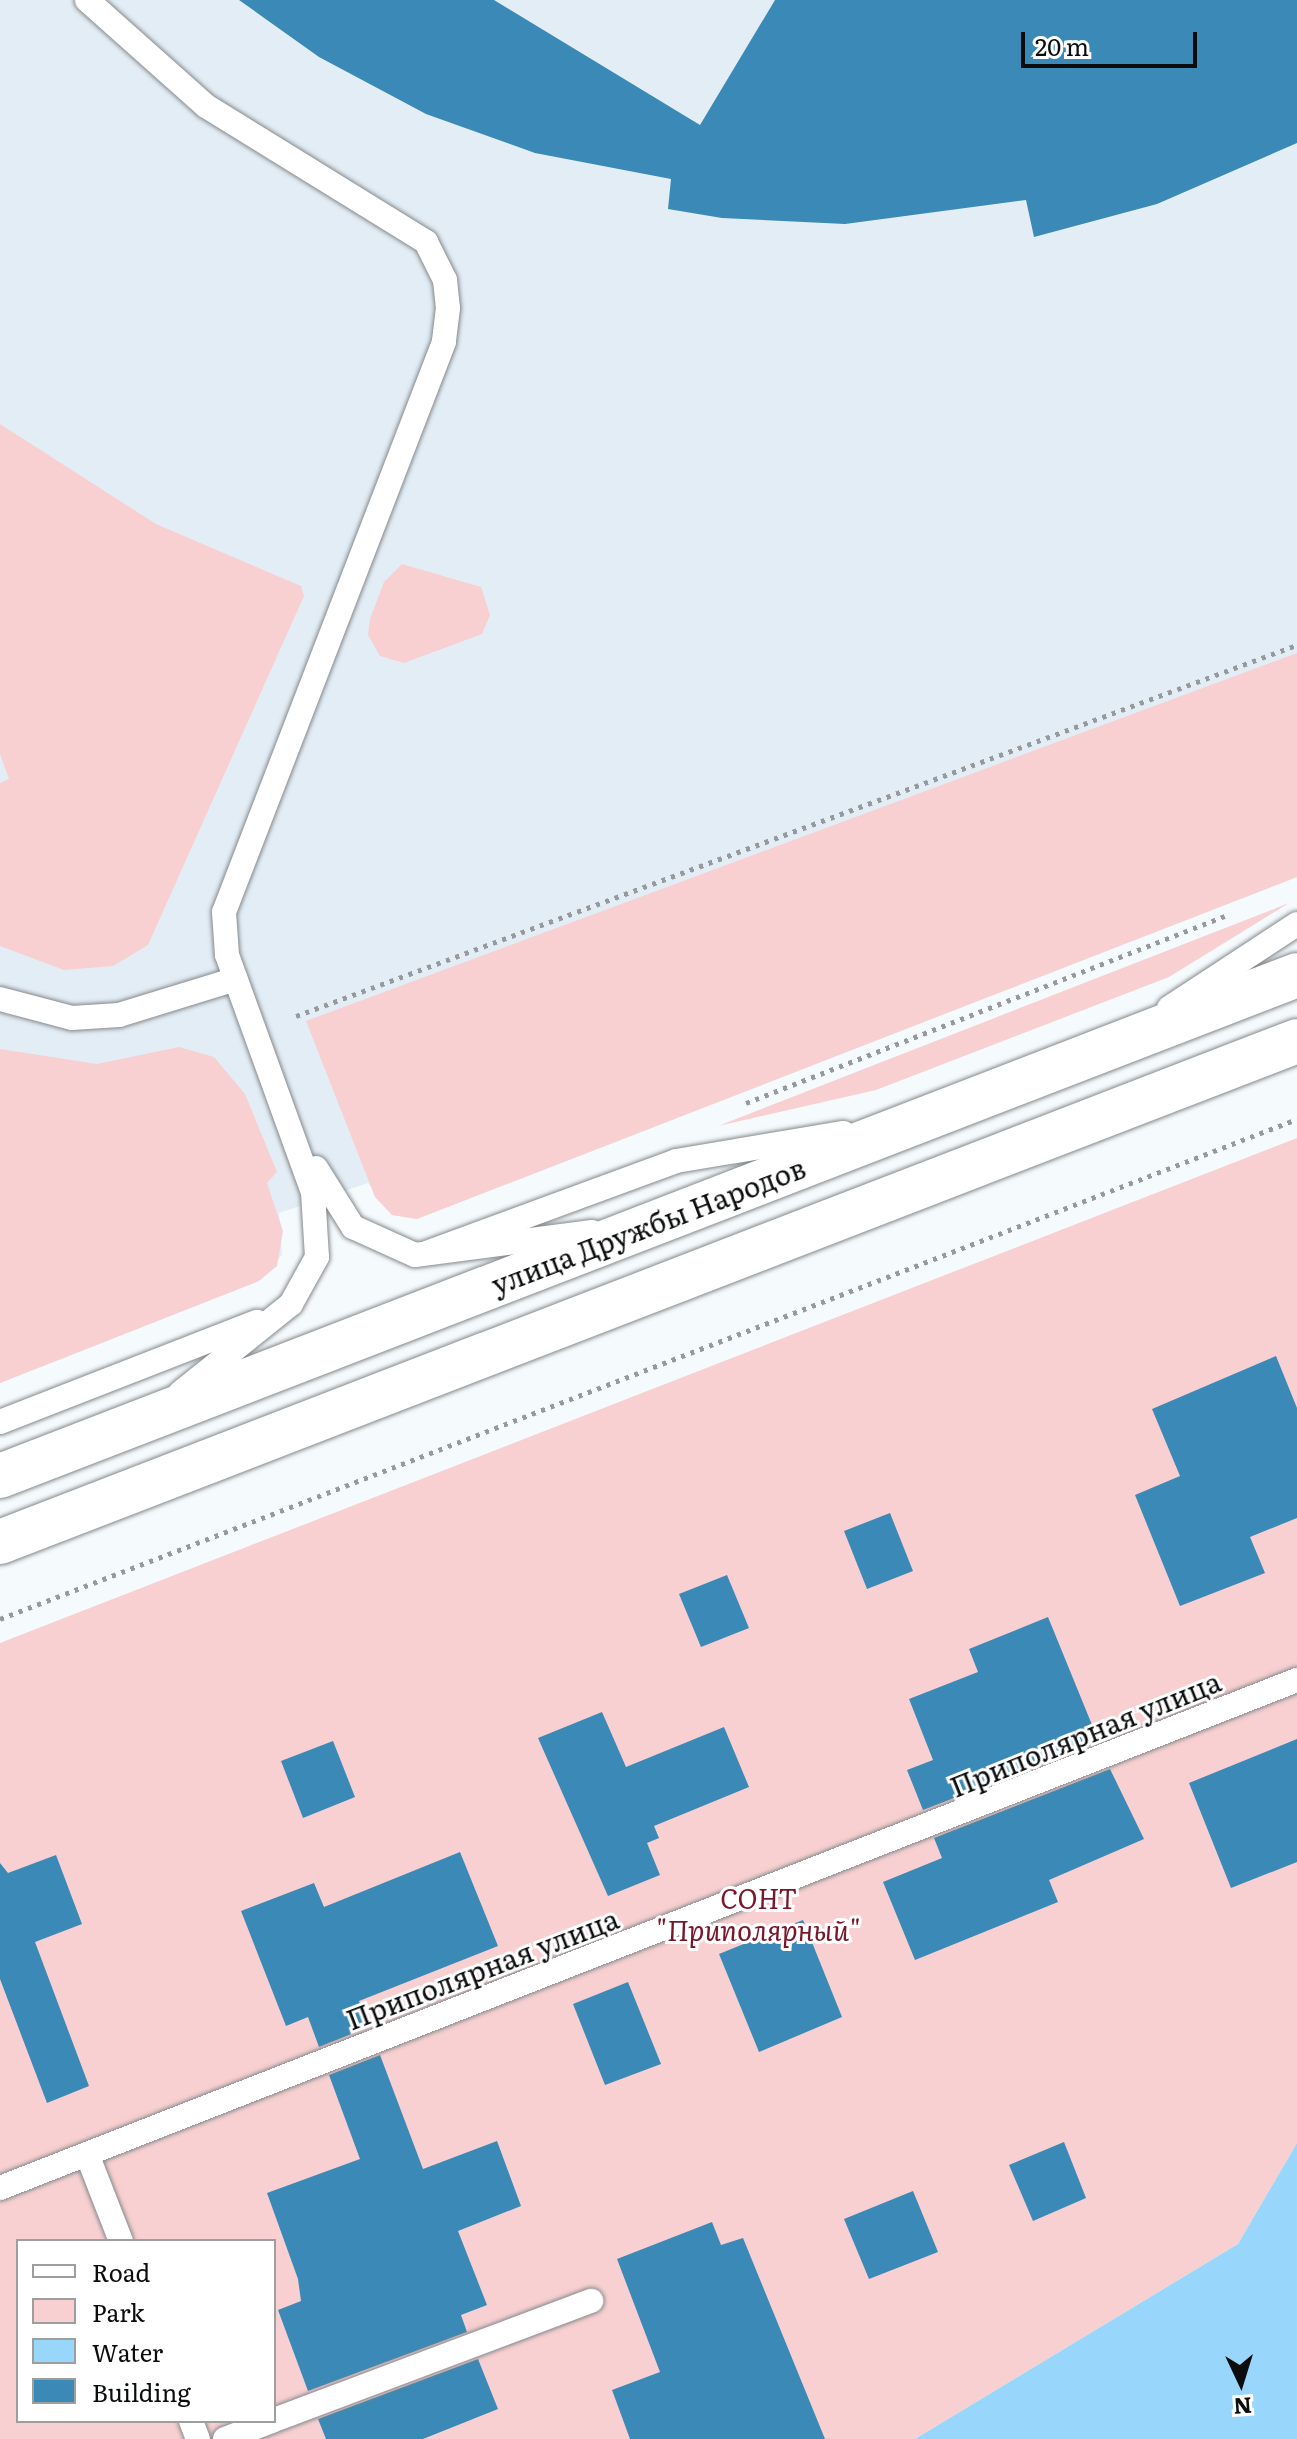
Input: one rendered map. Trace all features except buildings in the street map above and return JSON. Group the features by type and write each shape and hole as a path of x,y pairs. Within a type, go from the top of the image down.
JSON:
{"main road":[{"name":"улица Дружбы Народов","path":"0,1476 1297,975"},
{"path":"0,1542 1297,1041"}],"lane":[{"path":"87,0 159,69 260,143 399,220 426,242 445,280 444,342 228,889 224,936 236,979 286,1108 319,1236 312,1277 291,1304 146,1420"},
{"path":"1108,1048 1297,924"},
{"path":"0,999 72,1018 119,1015 236,979"},
{"path":"286,1108 353,1227 393,1250 429,1252 652,1224"},
{"path":"429,1252 676,1161 922,1120"},
{"path":"0,1422 291,1304"},
{"name":"Приполярная улица","path":"0,2188 1297,1680"},
{"path":"87,2154 120,2239"},
{"path":"276,2420 591,2301"},
{"path":"225,2439 268,2423"}],"path":[{"path":"300,1028 295,1015 1297,645"},
{"path":"735,1107 1238,911"},
{"path":"0,1619 1297,1119"}],"shaded area":[{"path":"0,0 1297,0 1297,877 417,1219 392,1215 368,1183 279,1213 282,1255 259,1281 0,1383"}],"green space":[{"path":"0,424 156,524 301,586 304,596 148,945 113,966 64,970 0,946 0,783 9,779 0,754"},
{"path":"402,564 481,587 490,615 482,634 404,663 380,656 368,635 370,619 384,582"},
{"path":"1297,653 1297,877 417,1219 392,1215 375,1197 306,1021"},
{"path":"1289,903 1169,977 876,1090 718,1126"},
{"path":"179,1047 214,1057 245,1094 277,1172 267,1183 283,1231 277,1266 259,1281 0,1383 0,1049 97,1064"},
{"name":"СОНТ \"Приполярный\"","path":"1297,1138 1297,2143 1238,2244 915,2439 0,2439 0,1643"}],"water":[{"path":"1297,2143 1297,2439 915,2439 1238,2244"}]}
